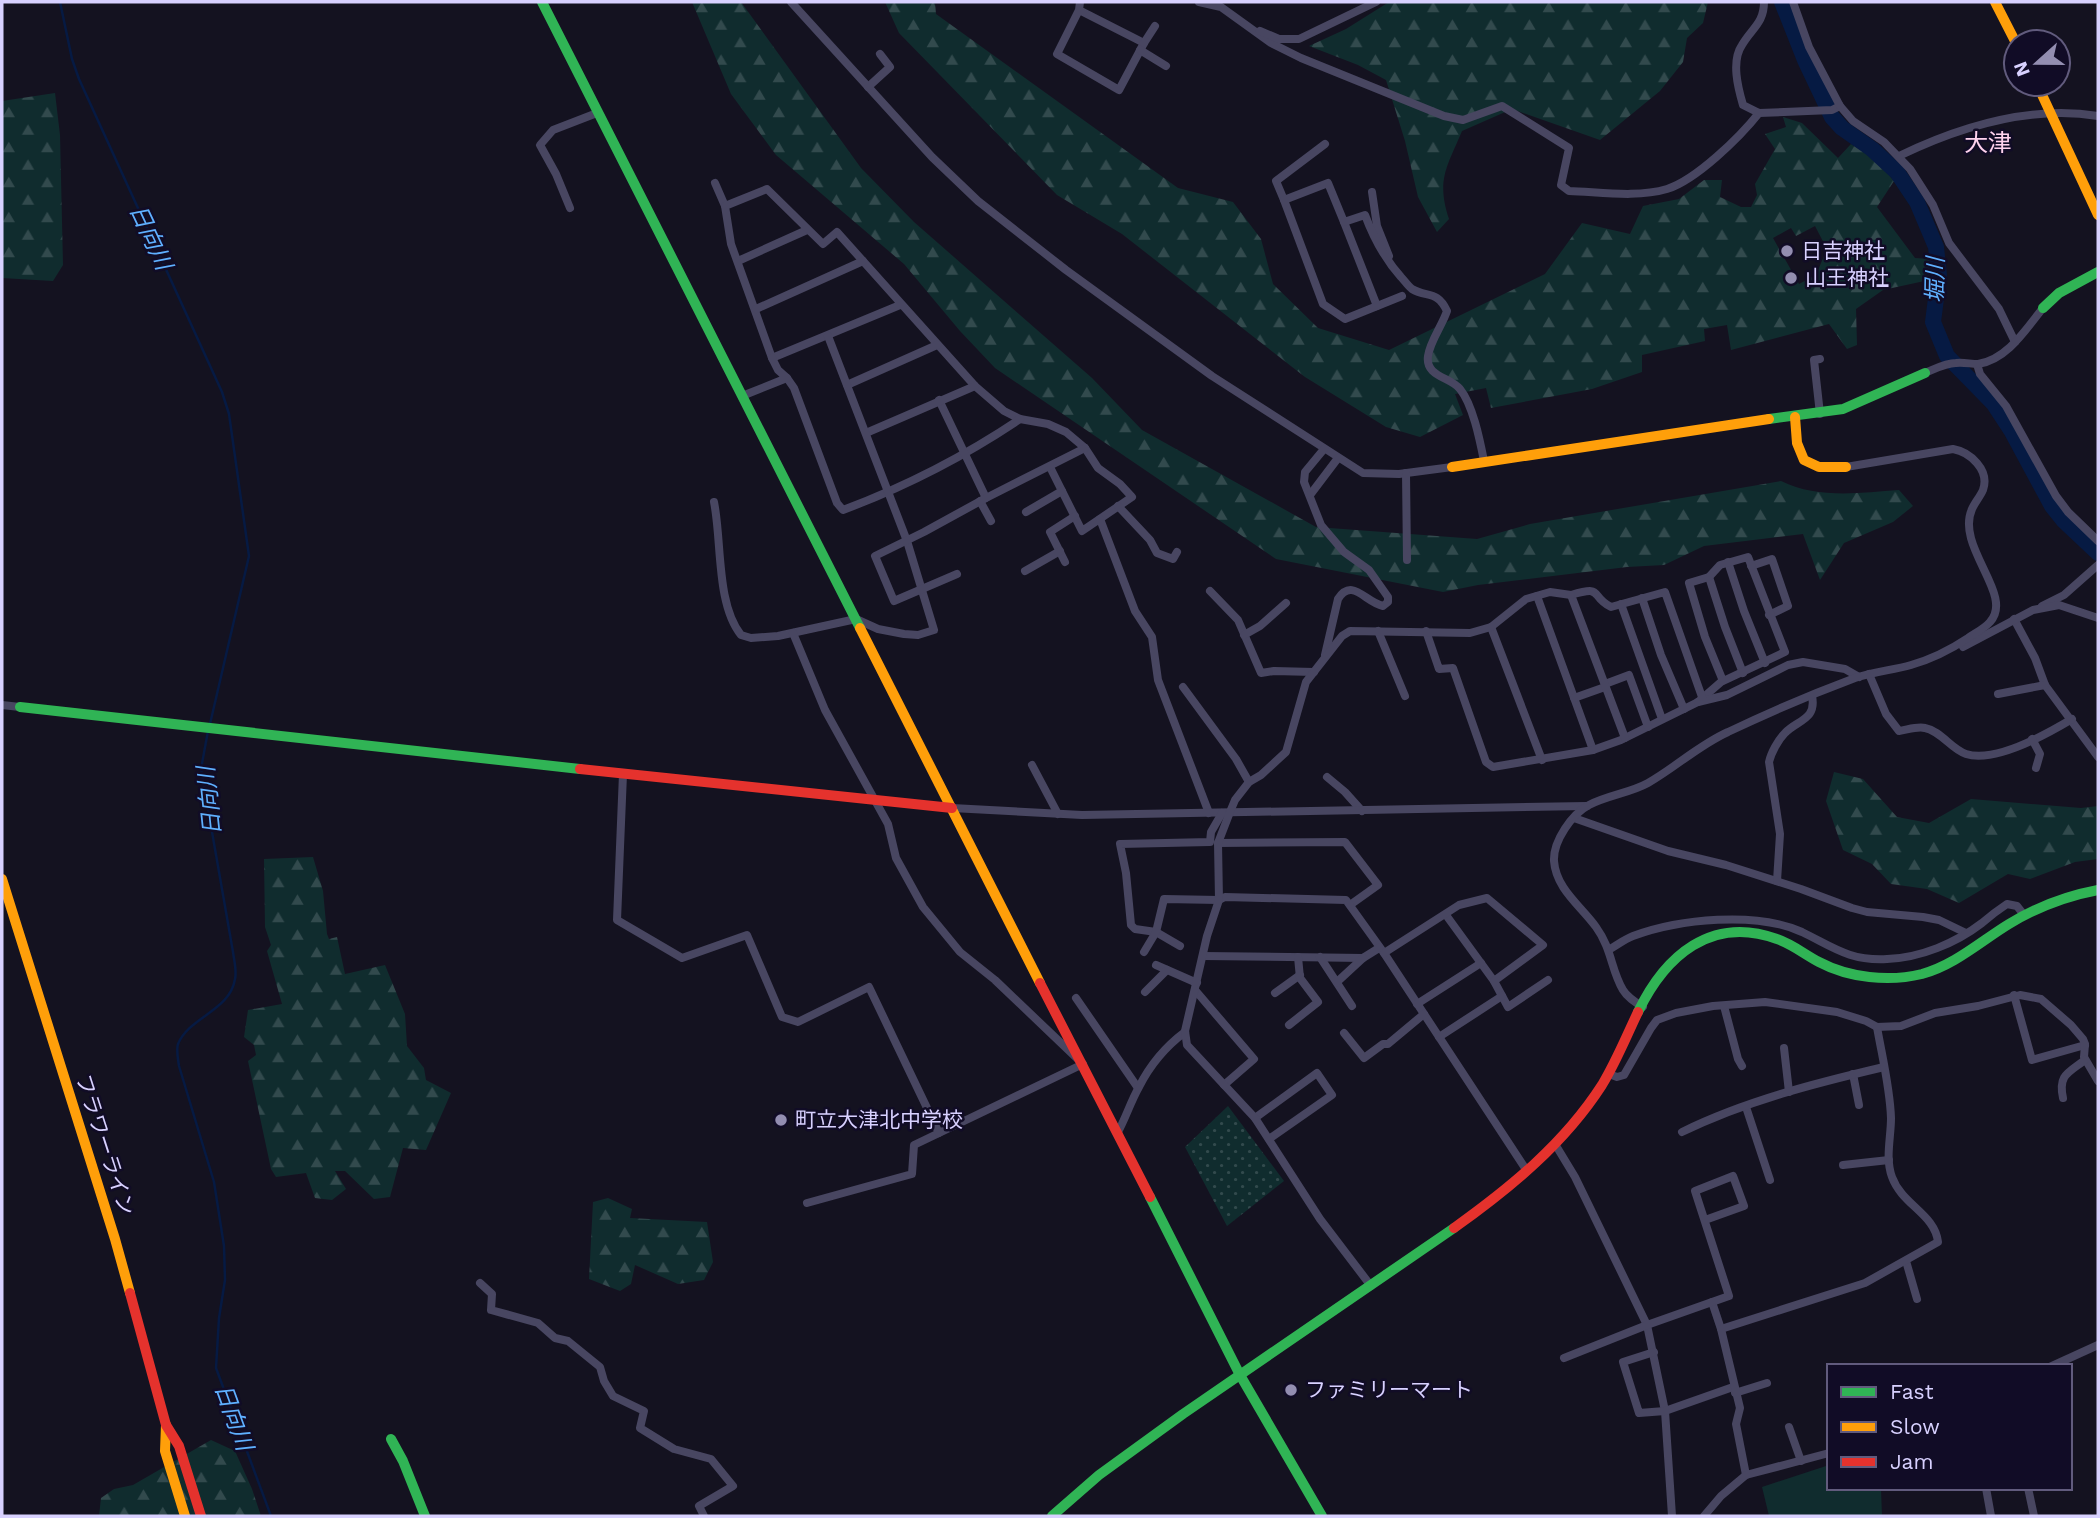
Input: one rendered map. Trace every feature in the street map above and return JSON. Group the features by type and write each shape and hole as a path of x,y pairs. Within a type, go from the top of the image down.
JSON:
{"street":[{"path":"542,2 1240,1375 1322,1516"},
{"path":"791,2 932,157 978,201 1212,376 1363,473 1406,473 1452,467 1750,421 1843,410 1944,365 1956,362 1977,364 2000,355 2059,293 2098,272"},
{"path":"1199,2 1221,7 1271,43 1301,58 1444,116 1462,120 1502,106 1569,148 1561,185 1569,191 1633,193 1666,189 1685,181 1747,128 1759,113"},
{"path":"1248,25 1279,39 1299,39 1376,2"},
{"path":"1764,2 1762,21 1742,44 1737,59 1737,82 1743,105 1759,113 1832,110 1840,106"},
{"path":"1793,2 1809,47 1840,106 1853,121 1899,156 1933,205 1949,243 1999,309 2015,342"},
{"path":"1995,2 2008,28"},
{"path":"1155,26 1142,46 1119,90 1058,54 1079,6 1142,46 1166,66"},
{"path":"868,87 890,67 880,54"},
{"path":"2044,98 2098,215"},
{"path":"570,208 540,145 553,130 597,113"},
{"path":"1899,156 1939,136 2030,115 2052,113 2098,116"},
{"path":"1325,144 1276,181 1323,304 1345,319 1402,296"},
{"path":"715,183 725,206 731,244 772,358 778,370 794,388 837,503 843,510 888,493 1020,419"},
{"path":"1284,200 1328,183 1377,306"},
{"path":"725,206 767,190 823,244 837,232 975,386 1004,411 1020,419 1066,432 1085,448 1098,468 1120,484 1132,497 1082,531 1050,467"},
{"path":"1372,191 1377,226 1395,271"},
{"path":"1344,222 1366,215 1374,239 1395,271 1411,288 1431,294 1442,301 1447,311 1428,356 1429,365 1433,373 1460,388 1478,428 1484,461"},
{"path":"738,261 807,230"},
{"path":"756,310 863,261"},
{"path":"772,358 900,305"},
{"path":"714,502 723,593 738,632 751,638 793,633 856,619 878,629 904,634 918,635 934,630 907,541 828,336"},
{"path":"847,385 937,345"},
{"path":"1819,414 1814,360 1820,359"},
{"path":"1977,364 1980,374 2011,415 2056,496 2068,512 2098,541"},
{"path":"742,396 787,378"},
{"path":"866,433 975,386"},
{"path":"939,400 964,452 991,521"},
{"path":"1795,417 1796,442 1800,457 1808,465 1826,469 1846,467 1953,449 1973,457 1984,483 1983,491 1972,510 1969,533 1976,556 1991,584 1996,613 1990,622 1952,649"},
{"path":"957,574 894,601 875,556 1085,448"},
{"path":"1324,449 1305,472 1304,482 1321,525 1345,552 1370,570 1388,597 1388,603 1383,606 1377,605 1354,589 1348,588 1342,592 1325,657"},
{"path":"1310,495 1338,458"},
{"path":"1406,473 1407,560"},
{"path":"1026,512 1062,491"},
{"path":"1118,506 1150,540 1157,553 1174,559"},
{"path":"1065,562 1050,532 1075,516"},
{"path":"1100,519 1135,611 1152,637 1158,680 1209,813"},
{"path":"1025,571 1060,551"},
{"path":"1426,631 1439,669 1453,668 1486,762 1493,767 1593,750 1625,738 1684,709 1723,681 1785,652 1748,556 1720,565 1709,577 1689,583 1723,681"},
{"path":"1751,566 1772,559 1788,606 1769,615"},
{"path":"1728,562 1765,663"},
{"path":"2,705 952,808 1058,814 1587,806 1647,783 1714,738 1812,696 1869,674 1910,665 1967,645 2064,595 2098,565"},
{"path":"1709,577 1743,673"},
{"path":"1210,590 1238,620 1261,673 1314,672"},
{"path":"1180,946 1156,932 1135,929 1131,925 1121,844 1209,842 1211,832 1249,782 1286,752 1306,681 1342,636 1350,631 1471,633 1491,626 1526,599 1550,592 1571,595 1590,590 1597,592 1605,604 1611,607 1665,592 1700,699"},
{"path":"1571,595 1625,738"},
{"path":"1536,596 1593,750"},
{"path":"1642,598 1684,709"},
{"path":"1244,635 1260,626 1286,603"},
{"path":"1621,604 1662,719"},
{"path":"2033,610 2059,605 2098,618"},
{"path":"2014,619 2035,658 2045,685 2095,746 2098,757"},
{"path":"1491,626 1542,760"},
{"path":"1378,631 1405,696"},
{"path":"793,633 825,710 888,824 896,858 923,907 960,952 995,981 1083,1064"},
{"path":"1700,699 1727,695 1788,665 1803,662 1845,669 1860,677"},
{"path":"1869,674 1886,714 1899,731 1924,727 1965,754 1980,755 2015,748 2072,719"},
{"path":"1574,698 1629,675 1648,727"},
{"path":"1998,694 2045,685"},
{"path":"1182,687 1249,782"},
{"path":"1777,881 1780,834 1769,762 1785,732 1802,723 1811,711 1812,696"},
{"path":"2032,739 2040,754 2036,768"},
{"path":"1032,765 1058,814"},
{"path":"623,774 617,920 682,958 747,935 782,1017 798,1022 869,987 939,1133"},
{"path":"1327,777 1362,811"},
{"path":"1587,806 1574,818 1557,843 1554,860 1557,873 1562,887 1591,920 1610,949 1622,988 1643,1007"},
{"path":"1226,812 1219,843 1219,900 1185,1032 1187,1045 1255,1118 1320,1219 1371,1286"},
{"path":"1574,818 1668,851 1777,881 1852,908 1939,920 1966,933"},
{"path":"1219,843 1345,842 1378,885 1350,905"},
{"name":"フラワーライン","path":"2,879 115,1239 166,1424 179,1446 201,1516"},
{"path":"1052,1516 1085,1486 1193,1406 1371,1286 1527,1171 1555,1144 1609,1073 1655,980 1676,956 1699,942 1720,934 1764,934 1787,943 1827,966 1859,976 1891,978 1920,975 1951,964 2024,915 2062,898 2098,890"},
{"path":"1144,952 1156,932 1164,899 1219,900 1225,897 1346,900 1382,950 1527,1171"},
{"path":"1337,982 1363,958 1446,915 1459,905 1487,898 1543,946 1494,981"},
{"path":"1610,949 1643,933 1714,920 1768,922 1802,932 1840,953 1886,960 1922,953 1966,933 2007,904 2017,906 2024,915"},
{"path":"1446,915 1494,981 1508,1007 1548,980"},
{"path":"1203,956 1363,958"},
{"path":"1289,1026 1318,1002 1300,975 1298,957"},
{"path":"1320,957 1352,1006"},
{"path":"1417,1004 1481,963"},
{"path":"1156,965 1196,987 1254,1059 1224,1086"},
{"path":"1145,992 1167,970"},
{"path":"1275,993 1300,975"},
{"path":"1609,1073 1617,1077 1624,1075 1657,1020 1676,1013 1765,1002 1837,1012 1877,1027 1901,1027 1935,1013 1978,1006 2014,995 2041,999 2071,1025 2083,1039 2085,1060 2098,1081"},
{"path":"2014,995 2032,1060 2085,1045"},
{"path":"1439,1037 1502,996"},
{"path":"1076,998 1138,1088"},
{"path":"1724,1006 1742,1066"},
{"path":"1344,1032 1364,1058 1383,1044 1388,1044 1424,1014"},
{"path":"1721,1329 1865,1283 1938,1242 1925,1216 1899,1193 1891,1175 1891,1118 1877,1027"},
{"path":"1118,1132 1130,1111 1138,1088 1164,1048 1185,1032"},
{"path":"1784,1048 1789,1093"},
{"path":"2063,1098 2060,1083 2062,1079 2085,1060"},
{"path":"807,1203 912,1174 914,1145 1083,1064"},
{"path":"1682,1132 1818,1082 1884,1067"},
{"path":"1255,1118 1317,1073 1332,1095 1269,1139"},
{"path":"1853,1074 1859,1105"},
{"path":"1746,1107 1770,1180"},
{"path":"1555,1144 1575,1177 1647,1325 1665,1411 1672,1516"},
{"path":"1843,1165 1889,1160"},
{"path":"1564,1358 1729,1296 1695,1191 1733,1176 1744,1206 1705,1220"},
{"path":"1906,1261 1917,1299"},
{"path":"480,1283 492,1294 491,1310 538,1323 555,1338 568,1341 600,1367 613,1396 645,1411 640,1428 674,1448 716,1463 733,1486 699,1506 704,1516"},
{"path":"1712,1301 1740,1408 1736,1424 1746,1475"},
{"path":"2056,1364 2098,1345"},
{"path":"1654,1352 1623,1362 1639,1413 1665,1411 1767,1383"},
{"name":"フラワーライン","path":"166,1424 165,1451 185,1516"},
{"path":"1789,1427 1801,1461"},
{"path":"391,1439 425,1516"},
{"path":"1704,1516 1721,1496 1746,1475 1827,1454"},
{"path":"1986,1490 1991,1516"},
{"path":"2028,1490 2034,1516"}],"green space":[{"path":"692,2 741,2 861,168 914,222 1092,378 1142,430 1316,527 1477,539 1530,524 1781,481 1824,493 1899,490 1913,506 1893,522 1844,543 1820,580 1803,534 1704,546 1664,565 1478,585 1443,592 1276,559 995,368 904,264 776,155 731,94"},
{"path":"885,2 935,2 936,14 1178,188 1233,202 1261,239 1273,284 1318,328 1389,350 1545,274 1582,223 1630,234 1643,206 1679,199 1704,180 1722,180 1720,197 1741,207 1751,207 1757,195 1755,184 1775,149 1765,134 1786,127 1783,117 1802,123 1838,158 1851,144 1875,159 1894,181 1877,207 1915,258 1930,259 1929,280 1883,290 1856,309 1857,345 1847,349 1829,324 1731,350 1727,325 1704,329 1705,341 1642,355 1642,372 1592,389 1491,408 1486,388 1455,394 1463,415 1420,437 1386,427 1305,377 1122,234 1057,195 899,33","holes":["1815,226 1827,249 1816,275 1799,284 1773,238 1791,228 1796,236"]},
{"path":"1389,2 1708,2 1703,23 1687,38 1683,62 1660,91 1600,140 1512,109 1462,131 1443,184 1449,219 1437,232 1418,197 1405,141 1386,80 1358,65 1309,46 1346,29"},
{"path":"55,93 60,135 63,265 53,281 2,278 2,101"},
{"path":"1834,772 1863,779 1897,817 1929,823 1971,799 2081,808 2098,806 2098,859 2075,862 2030,879 2008,874 1959,903 1927,889 1891,884 1872,864 1843,850 1826,801"},
{"path":"313,857 323,891 327,934 329,939 337,937 345,974 385,965 405,1014 407,1046 424,1068 426,1080 451,1093 426,1150 403,1148 390,1197 374,1199 345,1171 335,1171 346,1189 332,1200 315,1198 306,1173 276,1177 271,1169 248,1061 256,1055 254,1045 244,1037 248,1010 282,1004 267,951 271,945 265,927 264,859"},
{"path":"1228,1106 1284,1181 1227,1226 1185,1147"},
{"path":"608,1198 632,1209 630,1218 707,1222 713,1262 704,1280 678,1284 635,1265 631,1284 620,1291 589,1279 593,1202"},
{"path":"211,1440 235,1451 261,1516 99,1516 101,1498 114,1489 133,1485"},
{"path":"1827,1466 1827,1490 1881,1490 1882,1516 1769,1516 1762,1487"}],"waterway":[{"name":"日向川","path":"60,2 79,79 222,392 229,414 249,556 210,724"},
{"name":"堀川","path":"1782,2 1832,117 1897,172 1917,202 1936,247 1939,275 1933,322 1947,356 1994,404 2052,506 2098,553"},
{"name":"日向川","path":"208,731 201,769 236,976 226,999 183,1035 178,1044 177,1055 214,1182 224,1246 225,1280 219,1318 216,1368 271,1516"}],"traffic: fast":[{"path":"542,2 860,628"},
{"path":"2043,308 2059,293 2098,272"},
{"path":"1769,419 1843,409 1925,373"},
{"path":"20,707 580,769"},
{"path":"1638,1012 1649,992 1676,958 1711,937 1731,932 1753,933 1782,941 1843,972 1896,978 1922,974 1946,965 2030,912 2075,895 2098,890"},
{"path":"1150,1197 1240,1375 1322,1516"},
{"path":"1052,1516 1099,1475 1183,1414 1454,1228"},
{"path":"391,1439 425,1516"}],"traffic: slow":[{"path":"1995,2 2008,28"},
{"path":"2044,98 2098,215"},
{"path":"1795,417 1797,443 1804,460 1819,467 1846,467"},
{"path":"1452,467 1769,419"},
{"path":"860,628 1040,983"},
{"path":"2,879 130,1293"},
{"path":"166,1425 165,1451 185,1516"}],"traffic: jam":[{"path":"580,769 952,808"},
{"path":"1040,983 1150,1197"},
{"path":"1454,1228 1535,1164 1571,1127 1602,1085 1638,1012"},
{"path":"130,1293 166,1425 179,1446 201,1516"}],"place":[{"name":"日吉神社","path":"1787,251"},
{"name":"山王神社","path":"1791,278"},
{"name":"町立大津北中学校","path":"781,1120"},
{"name":"ファミリーマート","path":"1291,1390"}],"district":[{"name":"大津","path":"1988,143"}]}
